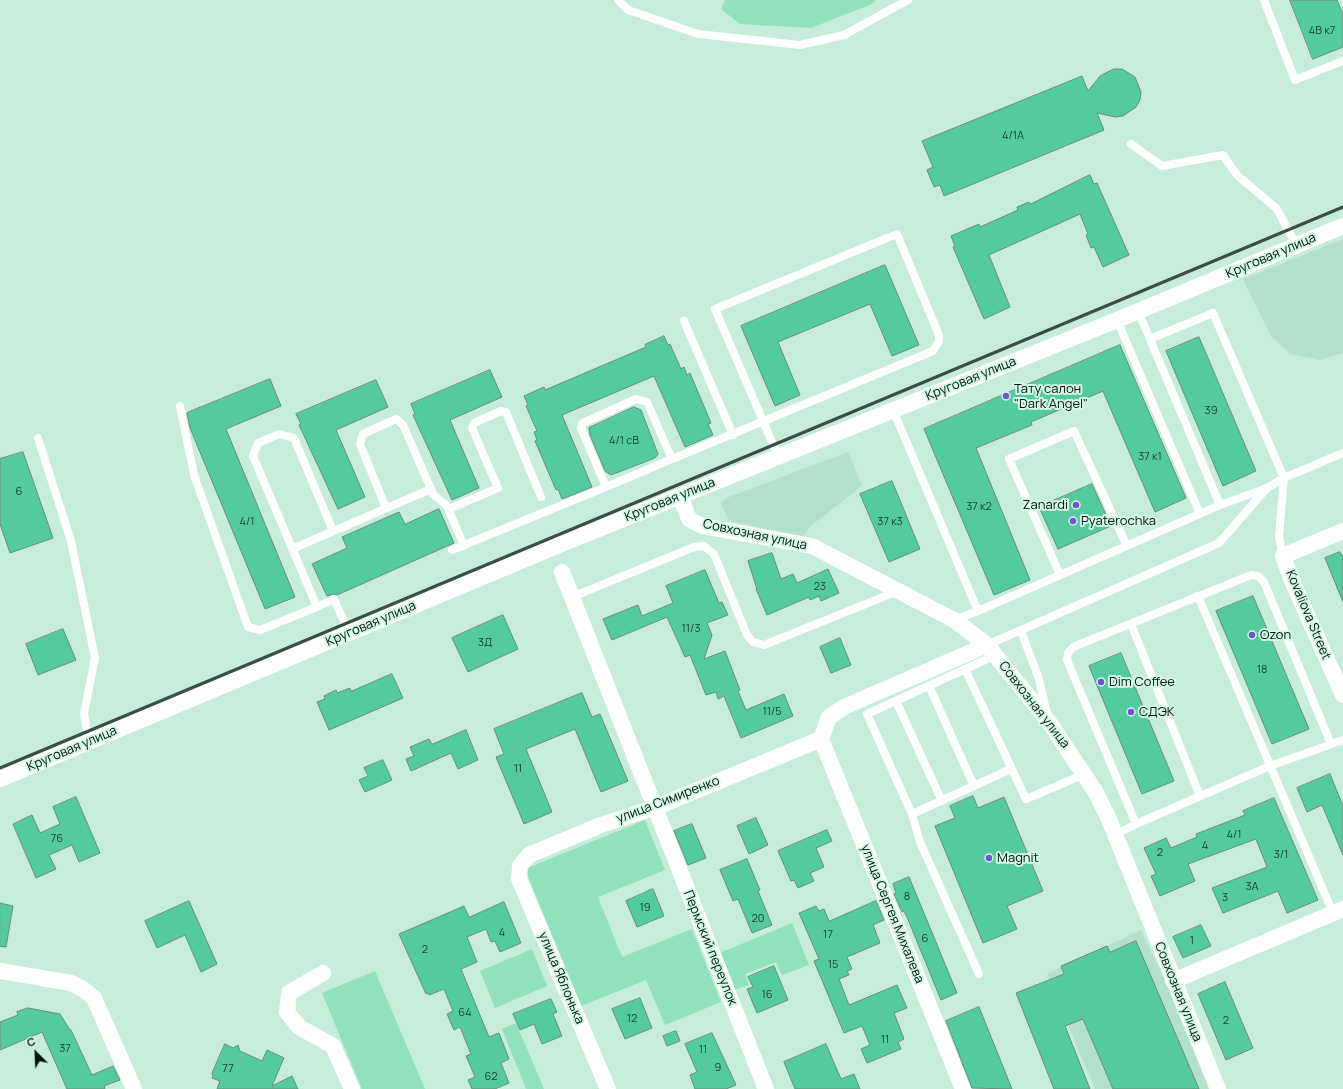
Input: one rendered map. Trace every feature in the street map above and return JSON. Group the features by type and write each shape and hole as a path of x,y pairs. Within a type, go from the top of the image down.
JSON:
{"street":[{"name":"Круговая улица","path":"0,779 680,496 1117,320 1343,226"},
{"name":"Совхозная улица","path":"680,496 689,519 702,526 812,546 900,590 954,620 992,650 1049,722 1095,791 1115,835 1218,1089"},
{"path":"1283,556 1343,531"},
{"name":"Kovaliova Street","path":"1283,556 1292,581 1343,695"},
{"name":"Пермский переулок","path":"562,572 766,1089"},
{"path":"821,740 829,717 844,707 992,650"},
{"name":"улица Симиренко","path":"520,866 528,855 601,825 654,808 821,740"},
{"name":"улица Сергея Михалева","path":"821,740 963,1089"},
{"name":"улица Яблонька","path":"520,866 519,879 608,1089"},
{"path":"1173,981 1338,911"},
{"path":"0,971 71,983 83,989 94,998 134,1089"},
{"path":"323,973 289,993 287,1012 299,1027 333,1046 352,1089"}],"lane":[{"path":"618,0 628,10 698,34 800,45 844,35 908,0"},
{"path":"1264,0 1295,80 1343,61"},
{"path":"1131,144 1162,166 1223,155 1237,175 1277,209 1296,245"},
{"path":"452,550 672,459 764,423 926,354 937,347 939,335 897,234 715,308 764,423 778,456"},
{"path":"1138,311 1220,505"},
{"path":"1150,339 1213,313 1284,478 1279,537 1283,556"},
{"path":"1117,320 1200,514"},
{"path":"684,321 733,435"},
{"path":"606,487 581,428 583,423 587,420 636,399 647,402 672,459"},
{"path":"180,406 194,475 248,627 260,630 334,599 349,633"},
{"path":"893,410 978,611"},
{"path":"449,510 498,488 472,428 474,423 501,412 506,412 541,497"},
{"path":"386,508 360,444 363,434 396,419 403,425 433,494 448,506 464,546"},
{"path":"1060,575 1009,459 1074,431 1127,546"},
{"path":"317,607 253,456 258,443 279,434 294,438 333,531"},
{"path":"38,438 71,541 95,658 84,714 89,742"},
{"path":"954,620 978,611 1220,505 1267,488 1284,478 1343,453"},
{"path":"979,974 920,842 912,814 867,714 965,669 1021,631 1219,543 1267,488"},
{"path":"292,549 431,489"},
{"path":"572,597 694,547 704,546 714,554 747,634 753,642 764,645 900,590"},
{"path":"1136,824 1067,660 1068,653 1073,647 1251,575 1258,576 1264,582 1331,744"},
{"path":"1198,596 1270,766 1338,911"},
{"path":"1131,624 1200,796"},
{"path":"1021,631 1039,678 1049,722"},
{"path":"965,669 1026,799 1085,774"},
{"path":"929,686 974,786"},
{"path":"896,700 942,801"},
{"path":"1115,835 1136,824 1270,766 1343,740"},
{"path":"912,814 1011,769"}],"shaded area":[{"path":"725,0 876,0 872,4 811,28 740,24 721,9"},
{"path":"1343,239 1343,353 1320,360 1291,354 1271,336 1243,279"},
{"path":"848,452 862,486 812,525 803,536 729,521 721,504 726,498"},
{"path":"645,820 665,870 598,897 622,957 692,929 721,1002 665,1025 646,980 581,1006 525,869"},
{"path":"792,923 809,965 782,975 776,962 745,974 749,985 732,991 717,954"},
{"path":"1141,930 1164,979 1209,1089 1095,1089 1047,974"},
{"path":"532,949 547,986 495,1008 480,971"},
{"path":"375,971 425,1089 362,1089 322,993"},
{"path":"516,1023 544,1089 526,1089 502,1029"}],"building":[{"path":"1290,0 1337,0 1343,14 1343,47 1313,59"},
{"path":"1114,69 1122,69 1135,77 1141,92 1140,100 1136,107 1123,116 1115,117 1097,113 1104,130 944,196 940,185 934,187 927,170 933,167 922,141 1082,76 1088,91 1100,76"},
{"path":"1090,175 1094,184 1097,183 1129,255 1103,267 1094,247 1091,248 1086,235 1088,234 1080,214 989,255 1010,307 984,319 953,247 955,246 951,236 979,224 980,227 1018,210 1017,207 1029,202 1030,204"},
{"path":"885,265 919,345 892,356 870,304 778,342 800,395 775,406 741,326"},
{"path":"664,336 668,345 670,344 681,369 684,367 687,375 690,373 711,423 708,424 713,435 685,447 654,376 562,415 592,487 562,499 558,489 556,490 535,441 537,440 534,432 537,431 526,406 528,405 524,396 544,387 545,390 646,347 645,345"},
{"path":"1199,337 1256,471 1223,486 1166,351"},
{"path":"1120,345 1186,498 1155,512 1103,391 1031,422 1032,425 976,448 1030,580 994,595 924,429"},
{"path":"490,370 502,397 450,420 479,488 452,500 413,415 415,414 411,404"},
{"path":"270,379 281,406 226,429 295,597 265,609 190,428 187,413"},
{"path":"376,380 388,407 336,430 365,497 338,509 299,425 301,424 296,414"},
{"path":"634,407 641,410 658,454 655,458 611,475 605,471 590,435 589,428"},
{"path":"23,452 53,538 10,553 0,524 0,459"},
{"path":"892,481 920,549 889,562 860,494"},
{"path":"1092,484 1111,526 1058,549 1039,507"},
{"path":"439,509 454,543 337,595 334,594 327,596 312,564 347,548 342,537 399,512 405,524"},
{"path":"1340,552 1343,557 1343,602 1325,558"},
{"path":"772,553 781,579 793,574 797,583 828,569 839,593 821,601 819,596 810,600 809,597 767,615 756,589 748,561"},
{"path":"705,570 719,603 722,602 728,615 707,623 712,635 704,659 725,651 746,710 784,694 793,716 741,738 724,696 718,699 716,692 706,695 690,655 685,657 667,617 612,640 603,619 638,605 642,616 673,603 666,586"},
{"path":"1253,596 1309,729 1272,744 1216,611"},
{"path":"503,615 518,649 468,672 452,638"},
{"path":"63,629 76,660 38,675 26,644"},
{"path":"840,638 851,665 831,673 820,647"},
{"path":"1121,653 1174,781 1142,794 1089,666"},
{"path":"392,674 403,698 329,730 317,702 325,699 324,696 336,690 337,693 350,688 351,691"},
{"path":"582,693 592,717 600,714 628,781 601,792 575,729 526,749 552,812 524,824 496,757 504,754 494,729"},
{"path":"466,730 478,760 458,769 451,753 411,771 406,759 414,756 410,747 429,739 432,744"},
{"path":"383,760 392,780 365,792 359,780 368,776 364,768"},
{"path":"1330,774 1343,806 1343,855 1322,805 1307,812 1297,788"},
{"name":"Magnit","path":"973,796 978,808 1004,797 1043,891 1007,906 1017,929 983,943 935,826 955,818 950,806"},
{"path":"76,797 100,853 79,862 72,845 49,855 56,869 36,878 13,824 32,815 40,833 60,824 53,807"},
{"path":"1274,798 1318,900 1287,913 1278,891 1223,913 1212,888 1267,867 1256,839 1188,864 1195,881 1160,896 1151,876 1156,874 1144,848 1166,838 1171,848 1197,837 1196,834 1245,815 1243,811"},
{"path":"756,818 768,845 749,854 737,826"},
{"path":"692,824 706,858 688,865 674,831"},
{"path":"827,830 832,841 816,848 824,867 810,873 814,881 798,888 794,880 791,881 778,851"},
{"path":"747,859 772,925 752,933 738,899 733,901 720,870"},
{"path":"909,877 957,993 941,1000 907,917 904,911 902,912 894,894 896,893 893,884"},
{"path":"653,889 664,916 637,927 626,901"},
{"path":"189,901 217,964 201,972 185,935 157,948 145,921"},
{"path":"876,901 884,920 873,925 880,943 847,957 852,969 847,971 849,975 839,979 849,1005 897,985 907,1008 894,1013 904,1039 898,1042 901,1049 867,1063 861,1049 870,1045 862,1026 844,1033 814,961 819,959 799,913 816,906 819,911 824,909 829,921"},
{"path":"504,902 521,943 500,952 495,941 491,942 486,929 467,937 477,962 461,969 489,1037 499,1033 509,1059 501,1063 509,1083 495,1089 472,1089 468,1080 475,1077 466,1056 471,1054 460,1027 454,1030 447,1014 453,1011 444,989 429,995 428,993 426,994 399,934 464,906 469,917"},
{"path":"0,903 13,906 6,947 0,946"},
{"path":"1201,925 1211,946 1183,958 1173,937"},
{"path":"1136,941 1199,1089 1113,1089 1083,1019 1065,1026 1090,1089 1054,1089 1016,993 1064,974 1061,966 1107,946 1110,952"},
{"path":"774,966 788,1000 757,1013 747,989 753,987 748,977"},
{"path":"1225,982 1253,1048 1226,1060 1198,994"},
{"path":"640,998 652,1028 625,1039 612,1009"},
{"path":"551,999 557,1012 553,1014 562,1036 542,1044 534,1024 520,1030 513,1014"},
{"path":"979,1007 1012,1089 972,1088 946,1021"},
{"path":"28,1008 60,1014 71,1030 92,1075 113,1066 120,1080 104,1086 105,1089 67,1089 42,1032 0,1050 0,1022 18,1015 17,1012"},
{"path":"676,1031 680,1041 667,1046 663,1036"},
{"path":"712,1033 736,1085 726,1089 695,1089 690,1075 697,1072 685,1044"},
{"path":"225,1044 233,1048 238,1045 240,1051 262,1061 267,1050 284,1058 272,1086 292,1076 298,1089 217,1089 220,1081 212,1078 212,1074"},
{"path":"826,1044 841,1079 854,1074 860,1089 795,1089 784,1062"}],"railway":[{"path":"0,768 1343,207"}],"place":[{"name":"Тату салон \"Dark Angel\"","path":"1006,396"},
{"name":"Zanardi","path":"1076,505"},
{"name":"Pyaterochka","path":"1073,521"},
{"name":"Ozon","path":"1252,635"},
{"name":"Dim Coffee","path":"1101,682"},
{"name":"СДЭК","path":"1131,712"},
{"name":"Magnit","path":"989,858"}]}
